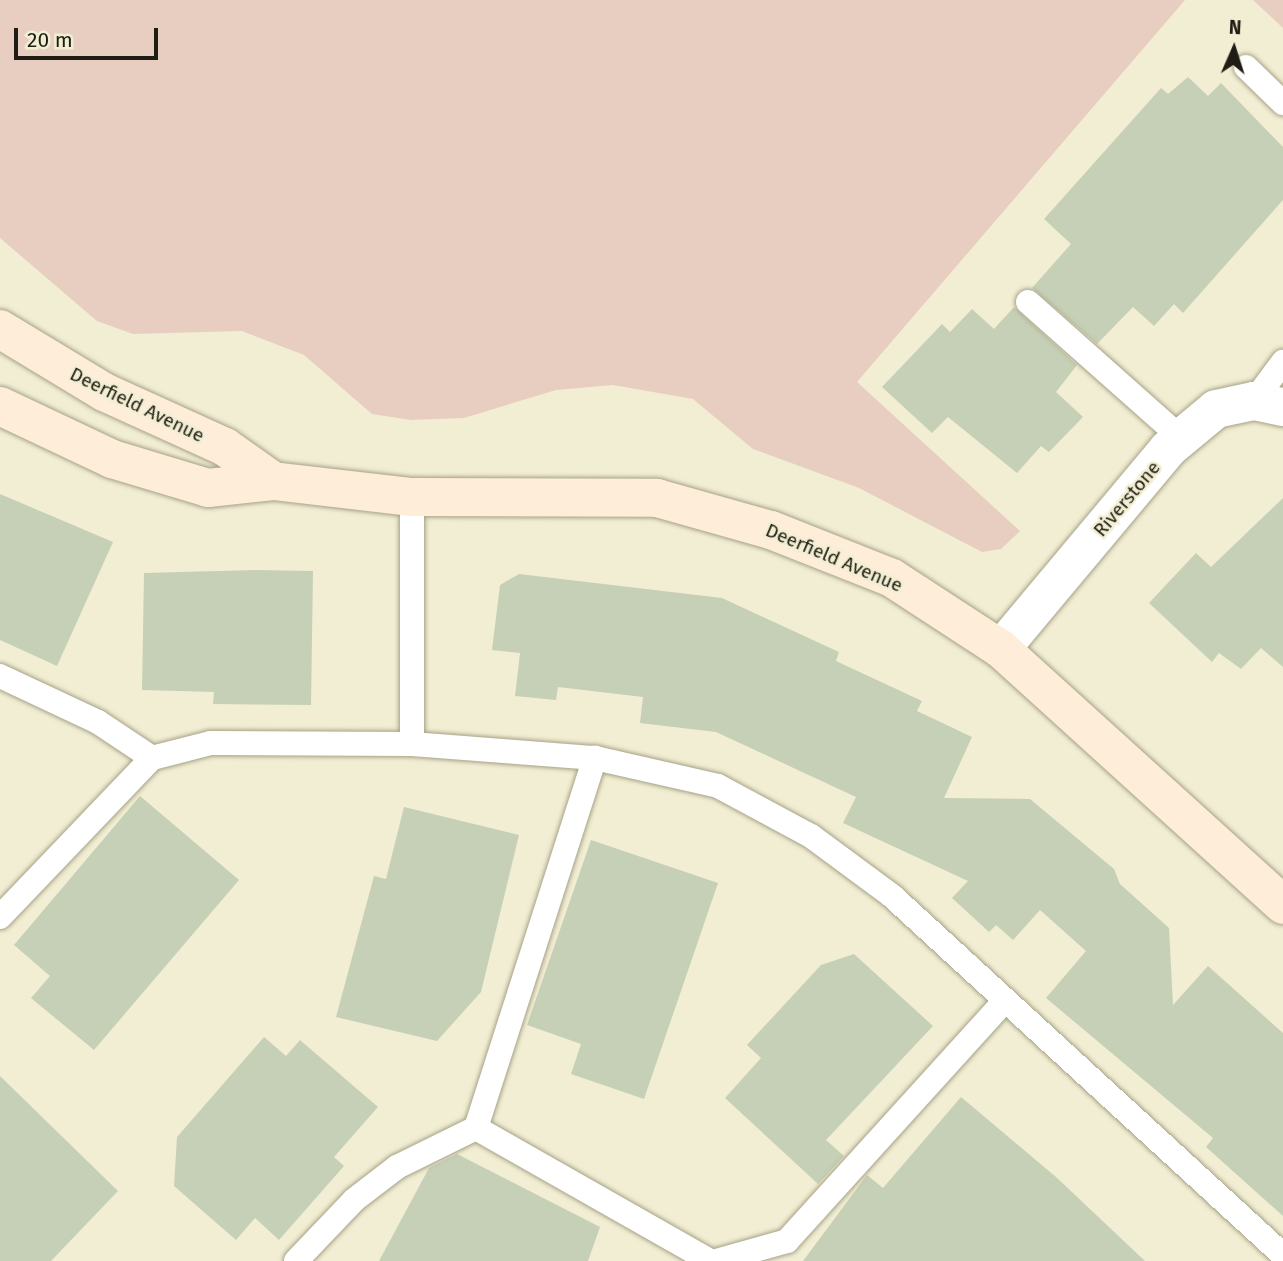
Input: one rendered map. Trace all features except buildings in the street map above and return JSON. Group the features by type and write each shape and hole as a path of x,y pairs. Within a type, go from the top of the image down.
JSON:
{"street":[{"name":"Deerfield Avenue","path":"0,329 104,392 225,447 273,481"},
{"name":"Riverstone","path":"1001,649 1181,438 1216,409 1268,404"},
{"name":"Deerfield Avenue","path":"0,406 112,460 208,488 273,481 412,497 657,498 771,530 892,578 1001,649 1283,905"}],"lane":[{"path":"1246,67 1283,103"},
{"path":"1028,302 1181,438"},
{"path":"1268,404 1283,362"},
{"path":"412,497 412,744"},
{"path":"0,676 98,722 152,758"},
{"path":"0,917 152,758 211,743 412,744 595,758 718,786 811,836 892,896 1002,1004 1283,1255"},
{"path":"296,1261 354,1200 397,1167 475,1128 595,758"},
{"path":"716,1261 787,1241 1002,1004"},
{"path":"475,1128 710,1261"}],"shaded area":[{"path":"0,0 1185,0 857,382 1020,531 1001,549 982,552 859,488 753,449 693,399 613,385 556,390 464,418 411,420 372,414 304,355 242,331 133,334 97,321 0,238"},
{"path":"1253,0 1283,0 1283,28"}]}
